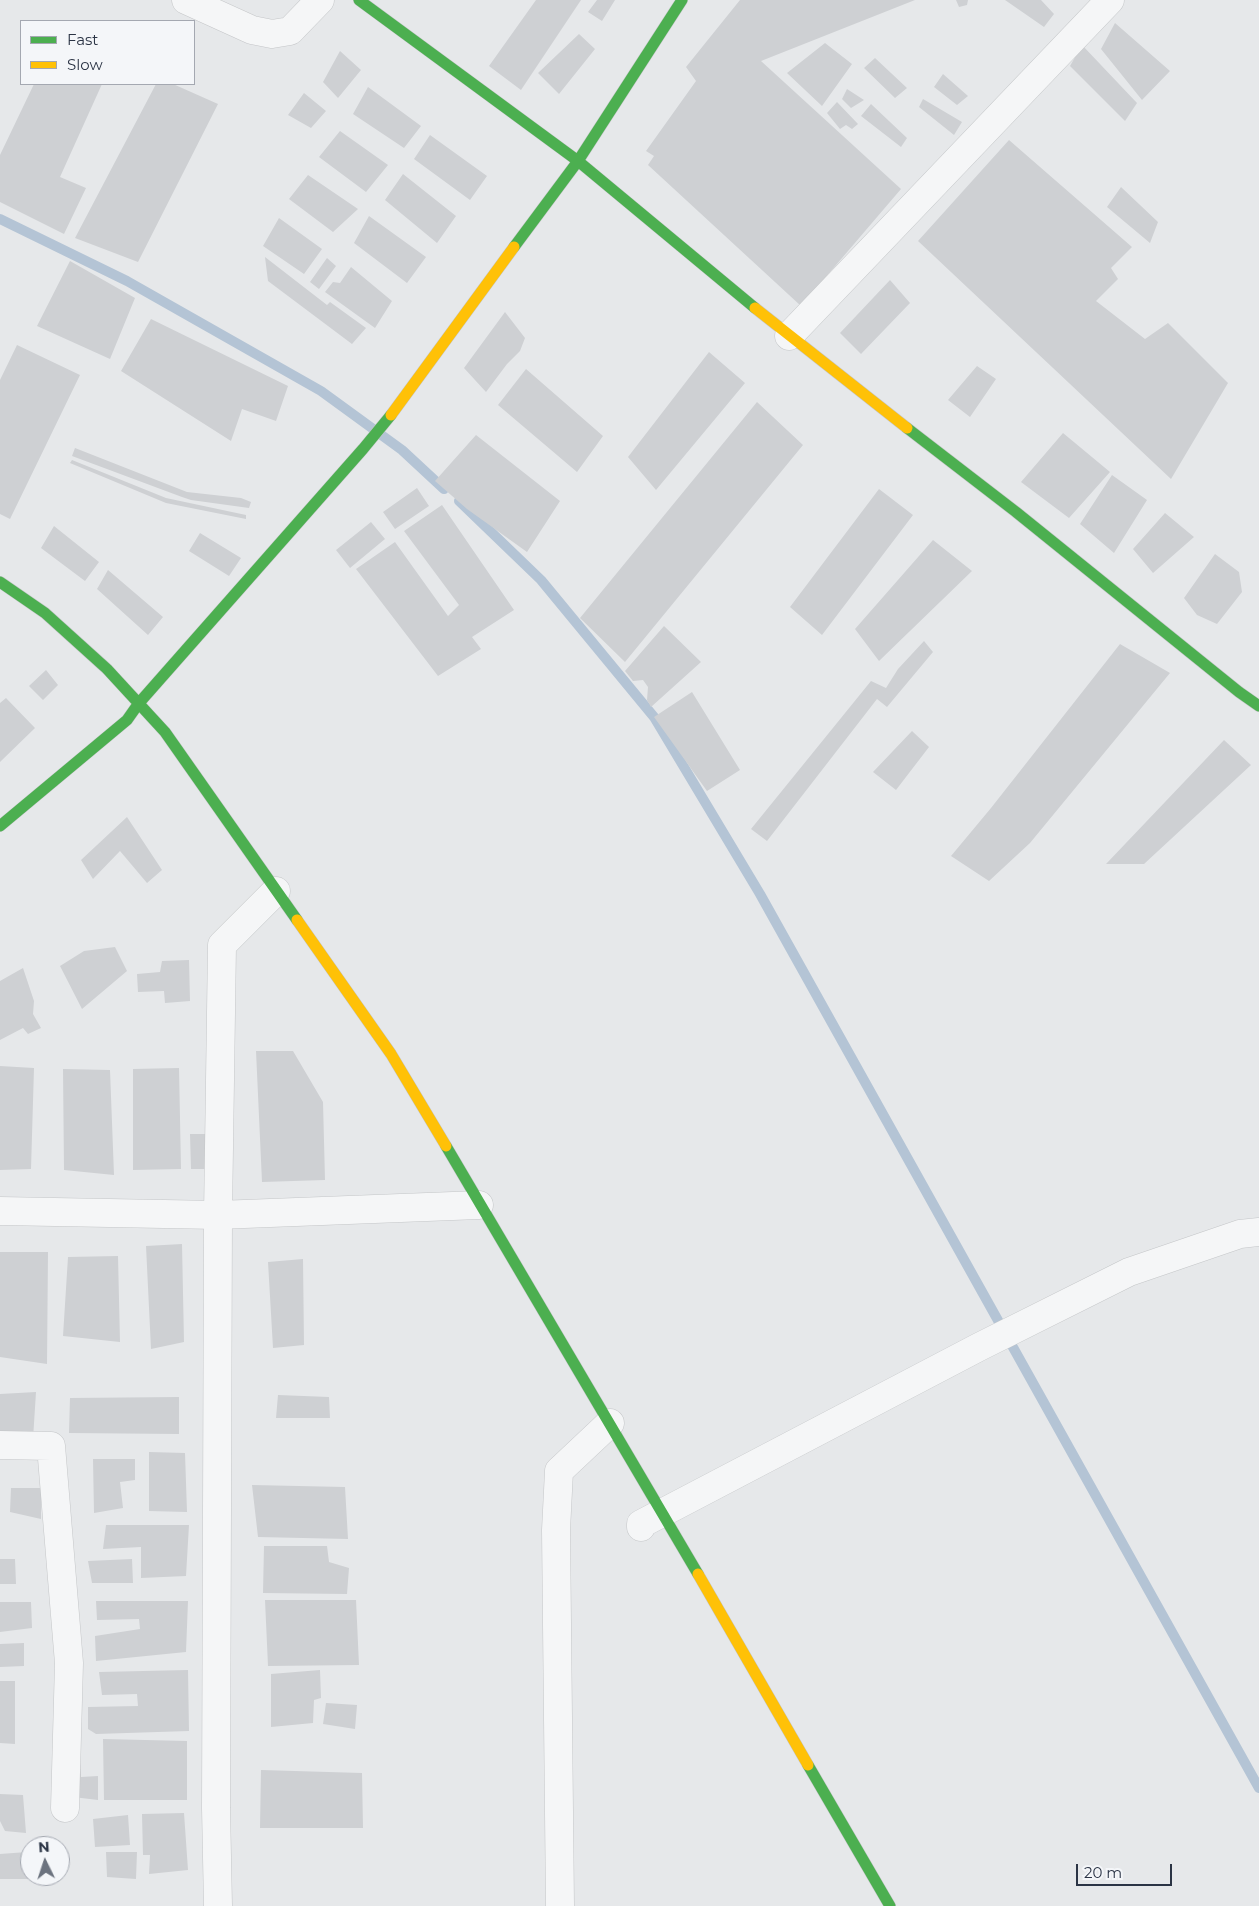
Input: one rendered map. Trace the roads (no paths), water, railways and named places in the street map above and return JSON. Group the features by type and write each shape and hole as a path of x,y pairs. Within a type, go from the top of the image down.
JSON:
{"street":[{"path":"186,0 252,30 272,34 290,31 320,0"},
{"path":"359,0 578,161 790,336 1008,506 1239,692 1259,706"},
{"path":"0,826 126,720 363,449 393,412 578,161 682,0"},
{"path":"790,336 1110,0"},
{"path":"0,582 45,613 107,669 165,732 391,1054 610,1423 652,1520 890,1906"},
{"path":"218,1906 216,1789 218,1215 222,945 276,891"},
{"path":"0,1211 218,1215 479,1205"},
{"path":"652,1520 979,1347 1129,1272 1240,1234 1259,1232"},
{"path":"560,1906 556,1530 559,1471 610,1423"},
{"path":"0,1445 51,1446 69,1664 65,1808"}],"waterway":[{"path":"0,219 127,281 321,391 402,450 444,489"},
{"path":"459,501 541,580 654,717 760,894 1259,1788"}]}
